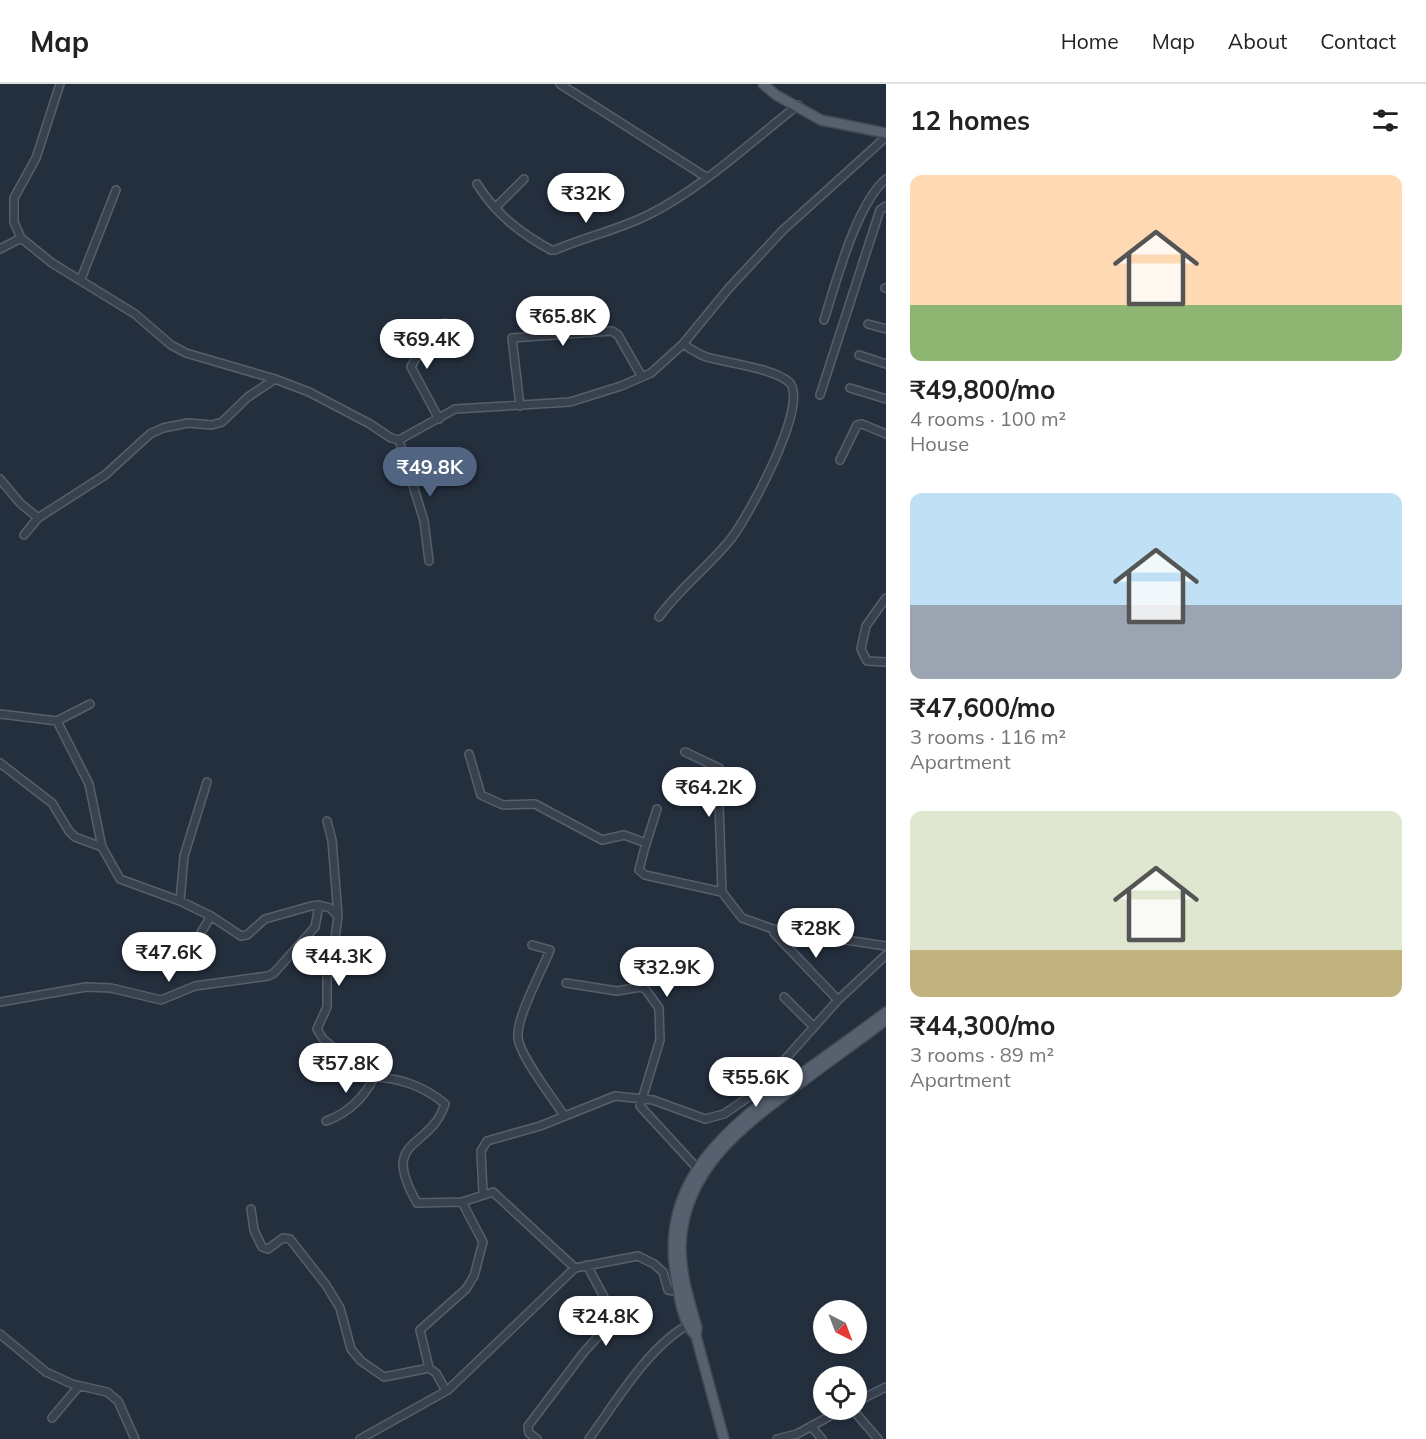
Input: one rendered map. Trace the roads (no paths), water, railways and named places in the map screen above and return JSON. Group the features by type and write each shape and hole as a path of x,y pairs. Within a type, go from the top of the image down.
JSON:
{"main road":[{"path":"763,84 821,120 886,135"},
{"path":"696,1336 688,1325 674,1258 677,1219 685,1192 697,1168 724,1135 751,1112 886,1012"},
{"path":"724,1439 696,1336 696,1328 682,1292 681,1256 685,1217 697,1182 715,1155 742,1128 886,1020"}],"street":[{"path":"60,84 36,158 14,198 14,222 21,238 52,263 135,314 171,345 186,353 275,379 309,392 370,424 391,438 399,440 455,409 570,402 621,386 651,372 683,344 729,288 783,230 886,135"},
{"path":"560,84 706,177"},
{"path":"477,184 491,206 520,233 555,250 586,237 614,231 653,213 706,177 798,105"},
{"path":"495,208 524,179"},
{"path":"824,320 848,243 877,187 886,179"},
{"path":"81,279 116,190"},
{"path":"820,395 880,210 886,206"},
{"path":"0,249 21,238"},
{"path":"439,419 411,367 424,343 445,324"},
{"path":"868,324 886,329"},
{"path":"520,406 512,338 612,331 618,336 642,376"},
{"path":"659,617 677,592 729,541 748,515 768,476 791,415 794,391 790,383 781,378 732,361 705,357 683,344"},
{"path":"859,355 886,364"},
{"path":"24,535 38,518 105,475 150,434 163,428 188,423 212,425 222,422 248,398 275,379"},
{"path":"850,388 886,399"},
{"path":"840,460 857,425 862,424 886,432"},
{"path":"399,440 424,521 429,561"},
{"path":"0,479 20,503 38,518"},
{"path":"886,598 867,626 861,649 867,661 886,662"},
{"path":"0,714 57,721 90,704"},
{"path":"57,721 89,784 102,847 120,879 180,901 212,916 241,936 247,935 265,919 319,905 330,908 338,916"},
{"path":"685,752 719,768 724,780 719,802 722,892 742,918 773,929 886,946"},
{"path":"469,754 482,795 503,805 535,804 602,840 624,835 646,843"},
{"path":"0,764 52,803 75,837 102,847"},
{"path":"180,901 184,856 207,782"},
{"path":"657,809 639,870 645,875 722,892"},
{"path":"327,821 332,840 338,916 333,954 327,969 327,1007 317,1029 323,1039 368,1077 397,1079 429,1090 445,1104 441,1114 405,1153 401,1169 417,1203 462,1202 483,1193 493,1192 575,1268"},
{"path":"0,1002 86,987 111,988 161,1000 195,986 268,976 274,974 315,927 319,905"},
{"path":"194,946 212,916"},
{"path":"773,929 774,933 838,1000"},
{"path":"532,945 550,950 523,1016 518,1039 523,1052 564,1115"},
{"path":"483,1193 481,1151 487,1141 540,1126 615,1096 653,1100 705,1119 724,1114 756,1092 813,1026 886,955"},
{"path":"566,983 617,991 641,987 660,1008 660,1040 640,1106 697,1168"},
{"path":"784,997 813,1026"},
{"path":"326,1121 339,1117 367,1092 374,1077"},
{"path":"446,1391 429,1368 420,1330 466,1289 474,1276 483,1242 462,1202"},
{"path":"251,1209 254,1230 262,1247 268,1249 283,1238 290,1239 326,1284 339,1308 347,1342 361,1361 384,1377 429,1368"},
{"path":"360,1439 446,1391 575,1268 638,1256 654,1264 663,1272 668,1290 682,1292"},
{"path":"537,1439 529,1434 528,1426 584,1352 615,1318 586,1265"},
{"path":"589,1439 658,1347 672,1334 688,1325"},
{"path":"0,1334 46,1372 79,1386 107,1392 118,1401 135,1439"},
{"path":"52,1418 79,1386"},
{"path":"867,1396 886,1387"},
{"path":"777,1439 797,1434 823,1420"},
{"path":"862,1420 878,1439"},
{"path":"812,1426 822,1439"}]}
